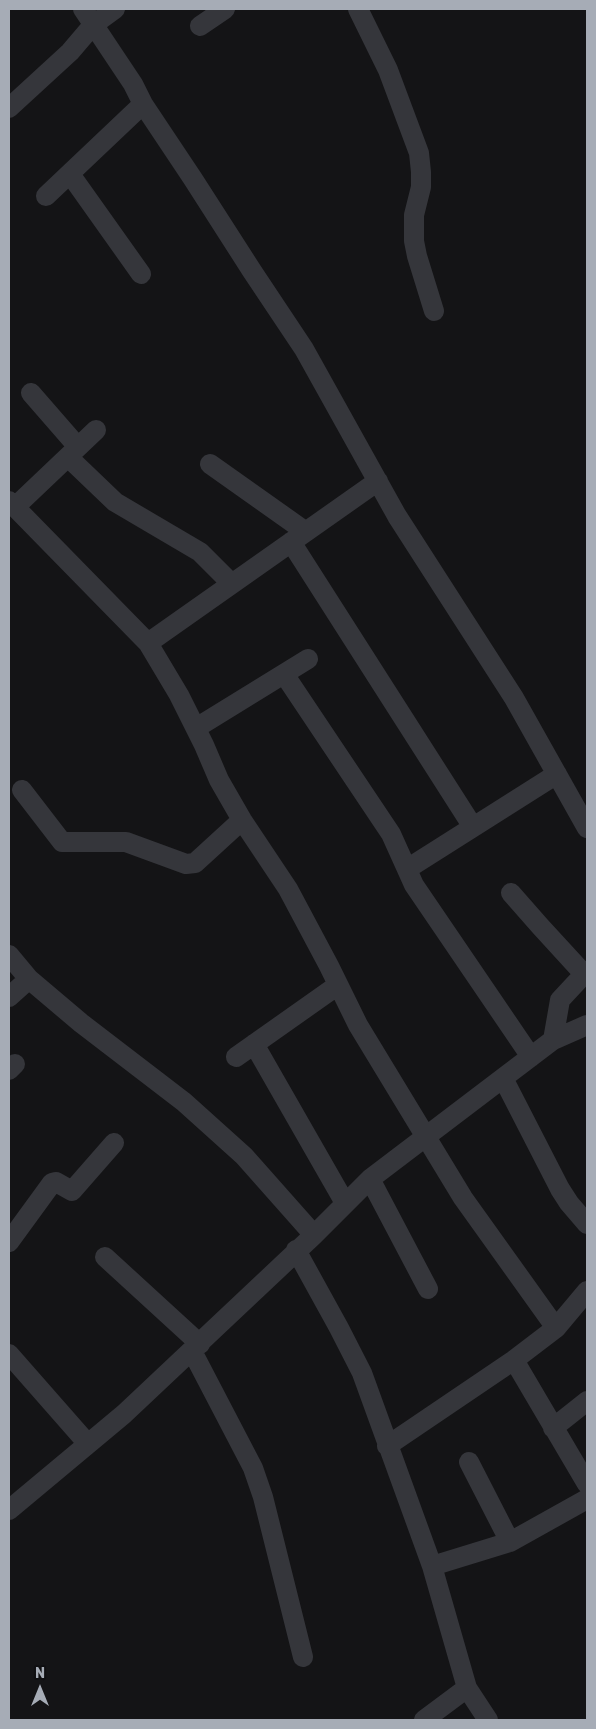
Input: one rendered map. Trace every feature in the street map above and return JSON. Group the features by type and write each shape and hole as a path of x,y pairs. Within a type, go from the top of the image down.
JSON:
{"street":[{"path":"9,108 70,52 88,17 115,9"},
{"path":"200,26 225,9"},
{"path":"358,9 388,70 419,153 421,180 419,199 414,215 414,241 434,311"},
{"path":"88,17 304,349 397,516 514,698 587,828"},
{"path":"46,196 143,104"},
{"path":"70,174 141,274"},
{"path":"31,393 73,452 115,502 200,552 232,584"},
{"path":"96,430 12,504 148,643 179,695 219,780 242,820 288,889 358,1025 463,1198 556,1328"},
{"path":"210,464 299,537 473,827"},
{"path":"148,643 378,481"},
{"path":"196,728 308,659"},
{"path":"284,674 391,834 414,885 531,1058"},
{"path":"407,869 556,774"},
{"path":"22,790 62,842 126,842 186,864 195,863 242,820"},
{"path":"511,893 540,926 586,972 560,1000 554,1040"},
{"path":"9,955 29,979 81,1023 184,1102 244,1156 314,1235"},
{"path":"9,997 29,979"},
{"path":"236,1057 338,985"},
{"path":"9,1510 124,1414 314,1235 370,1179 554,1040 586,1029"},
{"path":"254,1044 345,1204"},
{"path":"503,1078 560,1189 587,1224"},
{"path":"9,1242 52,1183 56,1182 72,1191 114,1144"},
{"path":"370,1179 428,1289"},
{"path":"296,1250 362,1372 387,1446 432,1566 467,1688 488,1720"},
{"path":"106,1257 196,1347 263,1496 303,1657"},
{"path":"387,1446 514,1360 556,1328 587,1291"},
{"path":"9,1354 88,1444"},
{"path":"514,1360 587,1484"},
{"path":"553,1428 587,1401"},
{"path":"469,1462 510,1542"},
{"path":"432,1566 510,1542 587,1499"},
{"path":"424,1720 467,1688"}]}
